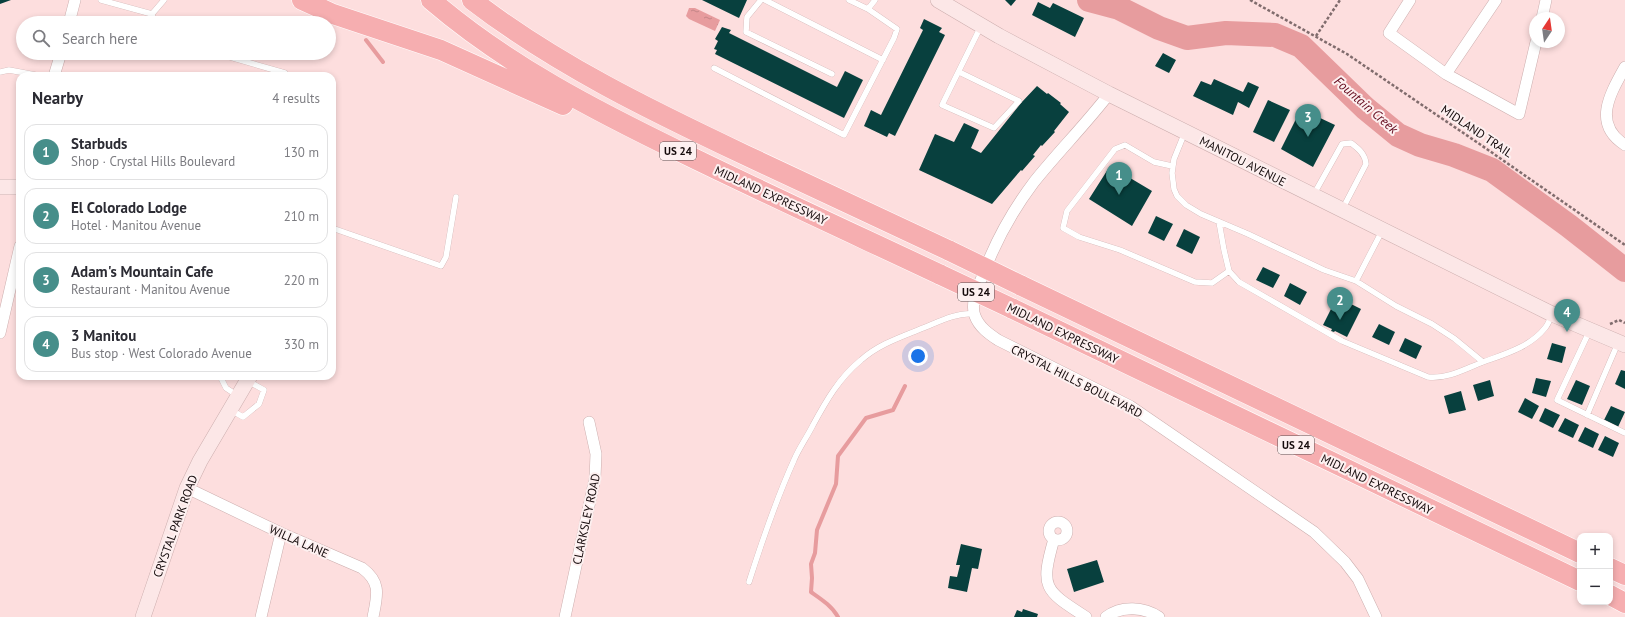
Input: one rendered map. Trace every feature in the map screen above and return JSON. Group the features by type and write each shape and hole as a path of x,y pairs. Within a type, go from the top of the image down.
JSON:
{"highway":[{"path":"302,0 333,14 448,53 742,182"},
{"name":"MIDLAND EXPRESSWAY","path":"431,0 493,48 524,69 624,124 742,182 1012,308 1577,580"},
{"name":"MIDLAND EXPRESSWAY","path":"472,0 536,46 663,116 1020,284 1577,552"},
{"path":"1612,569 1625,575"},
{"path":"1613,597 1625,603"}],"main road":[{"name":"MANITOU AVENUE","path":"938,0 981,26 1109,94 1552,314 1622,344"},
{"path":"0,187 16,187"},
{"name":"CRYSTAL PARK ROAD","path":"143,617 187,488 200,461 248,380"}],"street":[{"path":"71,16 76,0"},
{"path":"1410,0 1389,33 1446,74 1519,114 1535,48"},
{"path":"1446,74 1496,0"},
{"path":"1543,12 1546,0"},
{"path":"55,72 59,60"},
{"path":"1625,67 1610,96 1606,115 1608,128 1620,142 1625,145"},
{"path":"974,314 974,305 980,281 1009,220 1034,183 1109,94"},
{"path":"0,333 16,263"},
{"name":"CRYSTAL HILLS BOULEVARD","path":"974,314 980,325 998,340 1130,406 1314,532 1341,557 1358,579 1376,617"},
{"name":"CLARKSLEY ROAD","path":"565,617 595,478 596,454 589,422"},
{"name":"WILLA LANE","path":"187,488 281,533 362,568 375,580 377,591 373,617"},
{"path":"262,617 281,533"},
{"path":"1054,539 1046,570 1049,587 1058,598 1086,617"},
{"path":"1106,617 1115,612 1131,609 1147,612 1159,617"}],"lane":[{"path":"101,0 152,14 164,0"},
{"path":"761,0 747,17 746,32 832,74"},
{"path":"764,0 883,60"},
{"path":"714,68 844,135 883,60 897,29 868,9 849,0"},
{"path":"868,9 875,0"},
{"path":"959,72 1019,101 994,128 942,105 981,26"},
{"path":"240,60 282,72"},
{"path":"0,72 9,70 20,72"},
{"path":"1185,132 1172,166 1172,180 1177,196 1194,210 1324,270 1356,281 1396,306 1432,324 1455,339 1483,362"},
{"path":"1313,196 1342,144 1351,143 1359,149 1365,158 1366,164 1342,210"},
{"path":"1172,166 1154,162 1125,145 1115,149 1067,211 1063,228 1079,237 1120,250 1195,282 1212,283 1229,271"},
{"path":"336,229 441,266 446,257 456,197"},
{"path":"1219,222 1229,271 1246,286 1328,334 1358,349 1420,374 1433,377 1443,377 1514,351 1539,336 1552,314"},
{"path":"1356,281 1383,231"},
{"path":"749,582 768,522 794,459 830,394 845,376 861,359 878,347 900,337 957,316 969,313 974,314"},
{"path":"1589,331 1557,400 1625,433"},
{"path":"1588,415 1609,363 1622,344"},
{"path":"222,380 226,388 238,396"},
{"path":"231,409 243,417 259,404 264,390 250,380"}],"path":[{"name":"MIDLAND TRAIL","path":"1250,0 1333,45 1395,86 1625,245"},
{"path":"1316,36 1340,0"},
{"path":"1610,324 1619,320 1625,323"}],"water":[{"path":"689,8 695,8 720,20 715,31 689,19 686,16"}],"building":[{"path":"0,0 11,0 0,4"},
{"path":"702,0 747,0 739,18"},
{"path":"1005,0 1016,0 1011,6"},
{"path":"1038,2 1050,8 1053,3 1084,18 1075,37 1032,15"},
{"path":"924,19 942,28 939,32 945,35 895,136 889,133 887,137 864,126 871,110 881,115 923,30 920,28"},
{"path":"722,27 731,30 729,33 837,87 845,71 863,80 844,118 715,54 717,50 714,49 718,41 715,39"},
{"path":"1163,53 1176,60 1169,73 1155,66"},
{"path":"1214,79 1243,92 1248,82 1259,87 1249,108 1238,102 1233,115 1193,96 1201,81 1211,85"},
{"path":"1037,86 1061,103 1060,104 1069,112 1054,131 1055,132 1033,155 1035,156 992,204 919,170 935,134 954,142 964,123 979,130 971,148 981,153 1021,103"},
{"path":"1268,100 1290,110 1274,142 1253,132"},
{"path":"1301,109 1335,125 1313,167 1281,149"},
{"path":"1110,166 1152,191 1132,226 1089,199"},
{"path":"1156,216 1173,224 1164,241 1148,233"},
{"path":"1184,229 1200,237 1192,254 1176,246"},
{"path":"1263,267 1280,275 1273,288 1256,280"},
{"path":"1290,283 1307,292 1300,305 1284,296"},
{"path":"1337,297 1361,309 1347,337 1335,331 1331,331 1332,329 1323,325"},
{"path":"1379,324 1395,332 1389,345 1372,337"},
{"path":"1405,338 1422,346 1416,359 1399,351"},
{"path":"1552,343 1566,347 1562,363 1547,359"},
{"path":"1621,370 1625,371 1625,389 1615,384"},
{"path":"1536,378 1551,381 1546,397 1532,393"},
{"path":"1490,380 1494,396 1478,401 1473,385"},
{"path":"1576,380 1590,386 1582,405 1567,399"},
{"path":"1461,391 1466,410 1449,414 1444,396"},
{"path":"1525,398 1539,406 1532,419 1518,412"},
{"path":"1611,406 1625,412 1618,427 1604,420"},
{"path":"1545,408 1560,415 1553,428 1539,421"},
{"path":"1565,418 1579,425 1573,438 1558,431"},
{"path":"1585,427 1599,434 1593,448 1578,441"},
{"path":"1605,436 1619,443 1613,457 1598,450"},
{"path":"961,544 982,549 978,569 972,568 967,592 948,588 950,576 957,577 960,565 956,565"},
{"path":"1097,560 1104,582 1074,592 1067,569"},
{"path":"1023,609 1038,614 1037,617 1014,617 1017,610 1022,612"}],"waterway":[{"name":"Fountain Creek","path":"1089,0 1119,8 1159,28 1187,38 1226,33 1275,35 1301,46 1365,108 1398,135 1420,145 1454,155 1492,170 1569,226 1625,270"},
{"path":"366,40 383,62"},
{"path":"838,617 829,606 811,592 811,564 815,553 817,530 836,484 838,456 866,418 893,410 905,386"}],"place":[{"name":"Adam's Mountain Cafe","path":"1308,137"},
{"name":"Starbuds","path":"1119,195"},
{"name":"El Colorado Lodge","path":"1340,320"},
{"name":"3 Manitou","path":"1567,332"}]}
